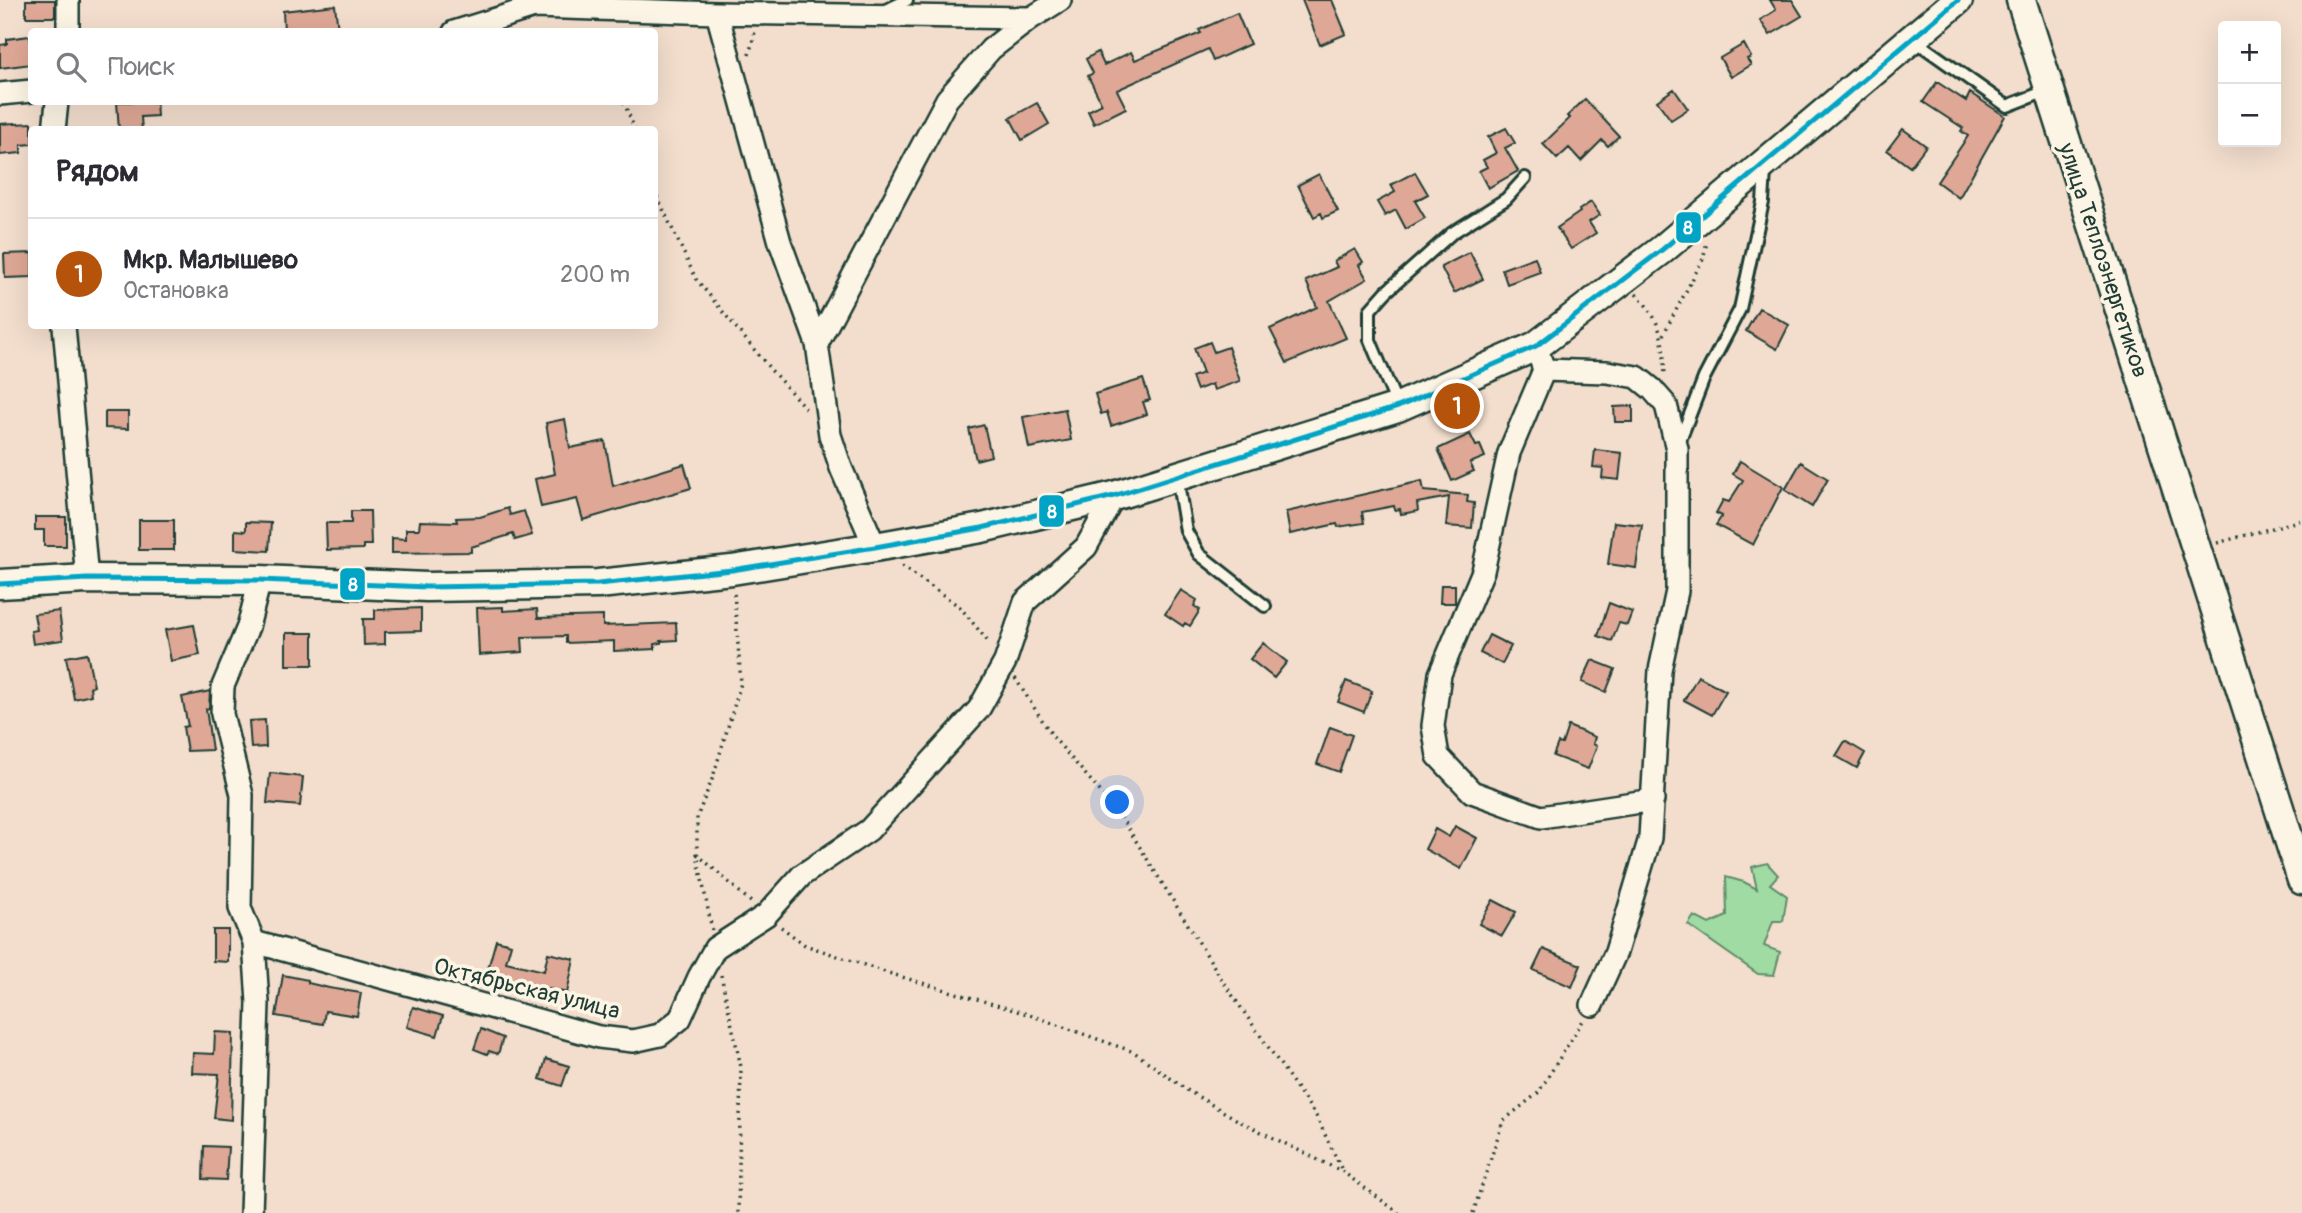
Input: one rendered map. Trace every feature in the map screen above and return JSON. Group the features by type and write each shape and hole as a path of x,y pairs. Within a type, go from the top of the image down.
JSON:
{"street":[{"path":"68,0 68,28"},
{"path":"817,344 947,99 991,49 1031,18 1060,0"},
{"path":"0,584 87,579 260,580 426,587 598,584 732,570 875,547 982,528 1114,496 1398,407 1540,358 1622,281 1958,0"},
{"name":"улица Теплоэнергетиков","path":"2021,0 2302,880"},
{"path":"465,28 530,4 715,6 760,13 1031,18"},
{"path":"715,6 780,242 817,344 830,435 875,547"},
{"path":"0,94 28,91"},
{"path":"54,126 57,105"},
{"path":"64,329 87,579"},
{"path":"1540,358 1509,453 1483,571 1440,674 1433,726 1437,756 1472,792 1541,817 1653,800"},
{"path":"1540,358 1637,377 1666,405 1676,449 1677,591 1660,670 1650,838 1616,952 1592,1005"},
{"name":"Октябрьская улица","path":"254,942 599,1037 634,1041 660,1035 680,1019 715,948 766,915 802,875 869,830 979,709 1005,662 1025,603 1087,547 1114,496"},
{"path":"251,1213 258,1003 254,942 240,908 242,795 222,715 223,686 248,627 260,580"}],"lane":[{"path":"876,15 906,0"},
{"path":"1912,39 2007,106 2050,90"},
{"path":"1676,449 1704,378 1740,309 1763,202 1765,164"},
{"path":"1398,407 1370,340 1370,310 1386,292 1452,233 1506,199 1525,178"},
{"path":"1177,477 1186,531 1199,554 1265,606"}],"path":[{"path":"738,93 760,13"},
{"path":"625,105 633,126"},
{"path":"658,198 696,279 771,370 830,435"},
{"path":"1663,335 1703,259 1715,205"},
{"path":"1622,281 1648,306 1663,335 1666,405"},
{"path":"2195,549 2302,520"},
{"path":"875,547 960,607 1005,662 1053,737 1118,813 1226,986 1316,1115 1343,1172"},
{"path":"732,570 741,683 713,777 696,817 697,854 741,1067 738,1213"},
{"path":"697,854 766,915 805,944 885,972 1027,1014 1134,1052 1187,1090 1241,1122 1343,1172 1399,1213"},
{"path":"1473,1213 1503,1121 1538,1093 1592,1005"}],"green space":[{"path":"1767,863 1778,875 1770,884 1787,896 1783,921 1773,921 1764,946 1780,952 1774,975 1758,974 1688,925 1694,916 1709,924 1727,916 1726,877 1757,889 1752,867"}],"building":[{"path":"26,0 55,0 55,17 26,17"},
{"path":"1302,0 1332,0 1346,34 1320,45"},
{"path":"1770,0 1792,0 1802,16 1770,35 1760,20 1776,10"},
{"path":"335,5 338,28 284,28 283,11"},
{"path":"1237,13 1250,44 1213,61 1208,49 1117,90 1126,108 1094,124 1088,111 1102,104 1088,76 1093,73 1086,59 1098,52 1104,65 1131,52 1135,60 1201,33 1199,30"},
{"path":"28,36 28,64 0,68 0,45 7,44 7,39"},
{"path":"1744,44 1751,57 1747,59 1751,65 1731,77 1720,58"},
{"path":"1937,82 1966,101 1970,93 2005,116 1959,198 1937,182 1968,136 1961,131 1963,128 1923,102"},
{"path":"1674,89 1688,109 1671,120 1657,101"},
{"path":"1585,99 1619,136 1608,146 1602,140 1581,161 1569,148 1557,159 1543,144"},
{"path":"1037,103 1049,124 1022,140 1010,118"},
{"path":"117,105 156,105 157,116 141,117 142,126 119,126"},
{"path":"32,123 32,126 28,126 28,144 21,145 21,153 0,155 0,124"},
{"path":"1506,128 1515,143 1505,148 1518,171 1488,188 1479,171 1487,167 1483,160 1496,153 1488,137"},
{"path":"1903,129 1926,146 1910,167 1887,150"},
{"path":"1415,172 1428,194 1415,201 1425,218 1406,229 1396,210 1385,216 1377,202 1395,192 1391,185"},
{"path":"1319,174 1338,211 1323,218 1321,213 1314,217 1298,185"},
{"path":"1591,202 1600,215 1589,222 1596,233 1571,249 1557,228"},
{"path":"1355,249 1363,262 1359,265 1367,279 1329,301 1346,338 1287,363 1270,329 1317,307 1306,281 1337,267 1334,261"},
{"path":"1470,252 1483,279 1454,293 1441,267"},
{"path":"28,253 28,277 5,278 4,254"},
{"path":"1535,257 1540,272 1507,284 1502,269"},
{"path":"1759,308 1789,325 1777,349 1746,331"},
{"path":"1210,342 1214,352 1228,347 1240,381 1214,390 1212,384 1197,390 1192,377 1203,373 1194,348"},
{"path":"1143,379 1150,400 1143,402 1147,414 1111,426 1107,412 1101,414 1095,394"},
{"path":"1633,406 1633,422 1615,422 1614,407"},
{"path":"1065,409 1071,440 1029,448 1023,417"},
{"path":"105,412 128,412 128,429 105,428"},
{"path":"565,419 570,448 605,441 613,486 684,464 691,488 583,520 577,499 541,507 535,479 555,474 546,423"},
{"path":"984,425 991,456 976,460 969,429"},
{"path":"1470,434 1476,446 1480,445 1485,457 1470,463 1474,471 1452,481 1438,449"},
{"path":"1595,450 1622,453 1619,480 1602,478 1603,468 1593,467"},
{"path":"1740,461 1783,487 1753,545 1716,525 1722,516 1716,513 1723,500 1729,502 1743,480 1733,474"},
{"path":"1801,462 1828,479 1812,507 1785,490"},
{"path":"1422,481 1424,491 1468,495 1467,502 1474,503 1472,528 1446,526 1449,497 1417,503 1418,511 1401,514 1400,509 1395,510 1394,506 1362,512 1364,523 1338,527 1337,524 1290,534 1286,512"},
{"path":"508,508 510,515 524,511 532,535 515,540 513,534 471,547 471,552 392,553 392,538 406,539 406,529 419,529 420,521 457,522 456,518 480,517"},
{"path":"351,511 370,511 371,545 363,545 363,549 327,550 326,523 351,523"},
{"path":"35,517 66,517 66,546 44,546 44,530 35,530"},
{"path":"139,520 174,520 174,550 139,550"},
{"path":"246,522 271,523 269,551 235,549 235,530 246,531"},
{"path":"1614,522 1642,525 1636,568 1608,564"},
{"path":"1441,585 1455,585 1455,603 1440,603"},
{"path":"1181,590 1197,600 1194,606 1200,610 1190,626 1185,623 1183,626 1165,614"},
{"path":"1609,603 1632,612 1627,625 1619,623 1612,641 1598,636"},
{"path":"503,607 503,611 537,609 538,618 603,616 603,626 676,623 677,640 661,641 655,644 655,649 614,651 614,641 566,643 566,636 522,637 523,652 479,655 477,608"},
{"path":"421,608 421,631 385,632 385,644 364,645 363,619 375,619 375,610"},
{"path":"59,611 63,640 33,644 31,631 37,630 34,614"},
{"path":"194,625 200,655 171,661 165,630"},
{"path":"286,633 313,633 313,665 286,665"},
{"path":"1489,635 1511,646 1502,664 1480,653"},
{"path":"1263,643 1287,662 1274,678 1250,659"},
{"path":"87,653 94,686 90,687 91,695 74,699 66,657"},
{"path":"1592,660 1615,669 1606,692 1582,682"},
{"path":"1698,676 1726,691 1712,715 1684,700"},
{"path":"1346,681 1372,691 1364,712 1338,702"},
{"path":"210,691 209,708 206,709 212,750 187,751 183,727 188,726 182,697"},
{"path":"265,720 266,747 251,748 249,721"},
{"path":"1568,726 1595,737 1593,744 1597,746 1588,769 1553,756 1558,743 1562,744"},
{"path":"1330,727 1352,735 1339,772 1317,764"},
{"path":"1845,741 1865,753 1857,768 1836,756"},
{"path":"270,773 303,777 300,806 267,803"},
{"path":"1455,826 1477,838 1461,869 1425,849 1435,829 1449,837"},
{"path":"1493,900 1516,912 1502,936 1479,924"},
{"path":"213,930 228,930 228,962 213,961"},
{"path":"496,940 511,944 506,962 544,971 548,953 574,959 567,993 542,987 540,998 484,983"},
{"path":"1543,949 1581,965 1572,987 1533,970"},
{"path":"283,975 329,988 361,993 357,1016 325,1011 323,1024 276,1016"},
{"path":"413,1007 443,1016 437,1036 407,1027"},
{"path":"481,1029 503,1038 498,1054 489,1051 487,1054 474,1049"},
{"path":"215,1032 233,1033 231,1120 214,1118 219,1074 192,1073 193,1053 214,1054"},
{"path":"546,1059 569,1066 562,1086 540,1079"},
{"path":"204,1146 228,1147 226,1180 203,1179"}],"transit line":[{"name":"8","path":"0,584 87,579 260,580 427,587 598,584 732,570 875,547 982,528 1114,496 1398,407 1536,346 1663,249 1958,0"}],"place":[{"name":"Мкр. Малышево","path":"1457,406"}]}
